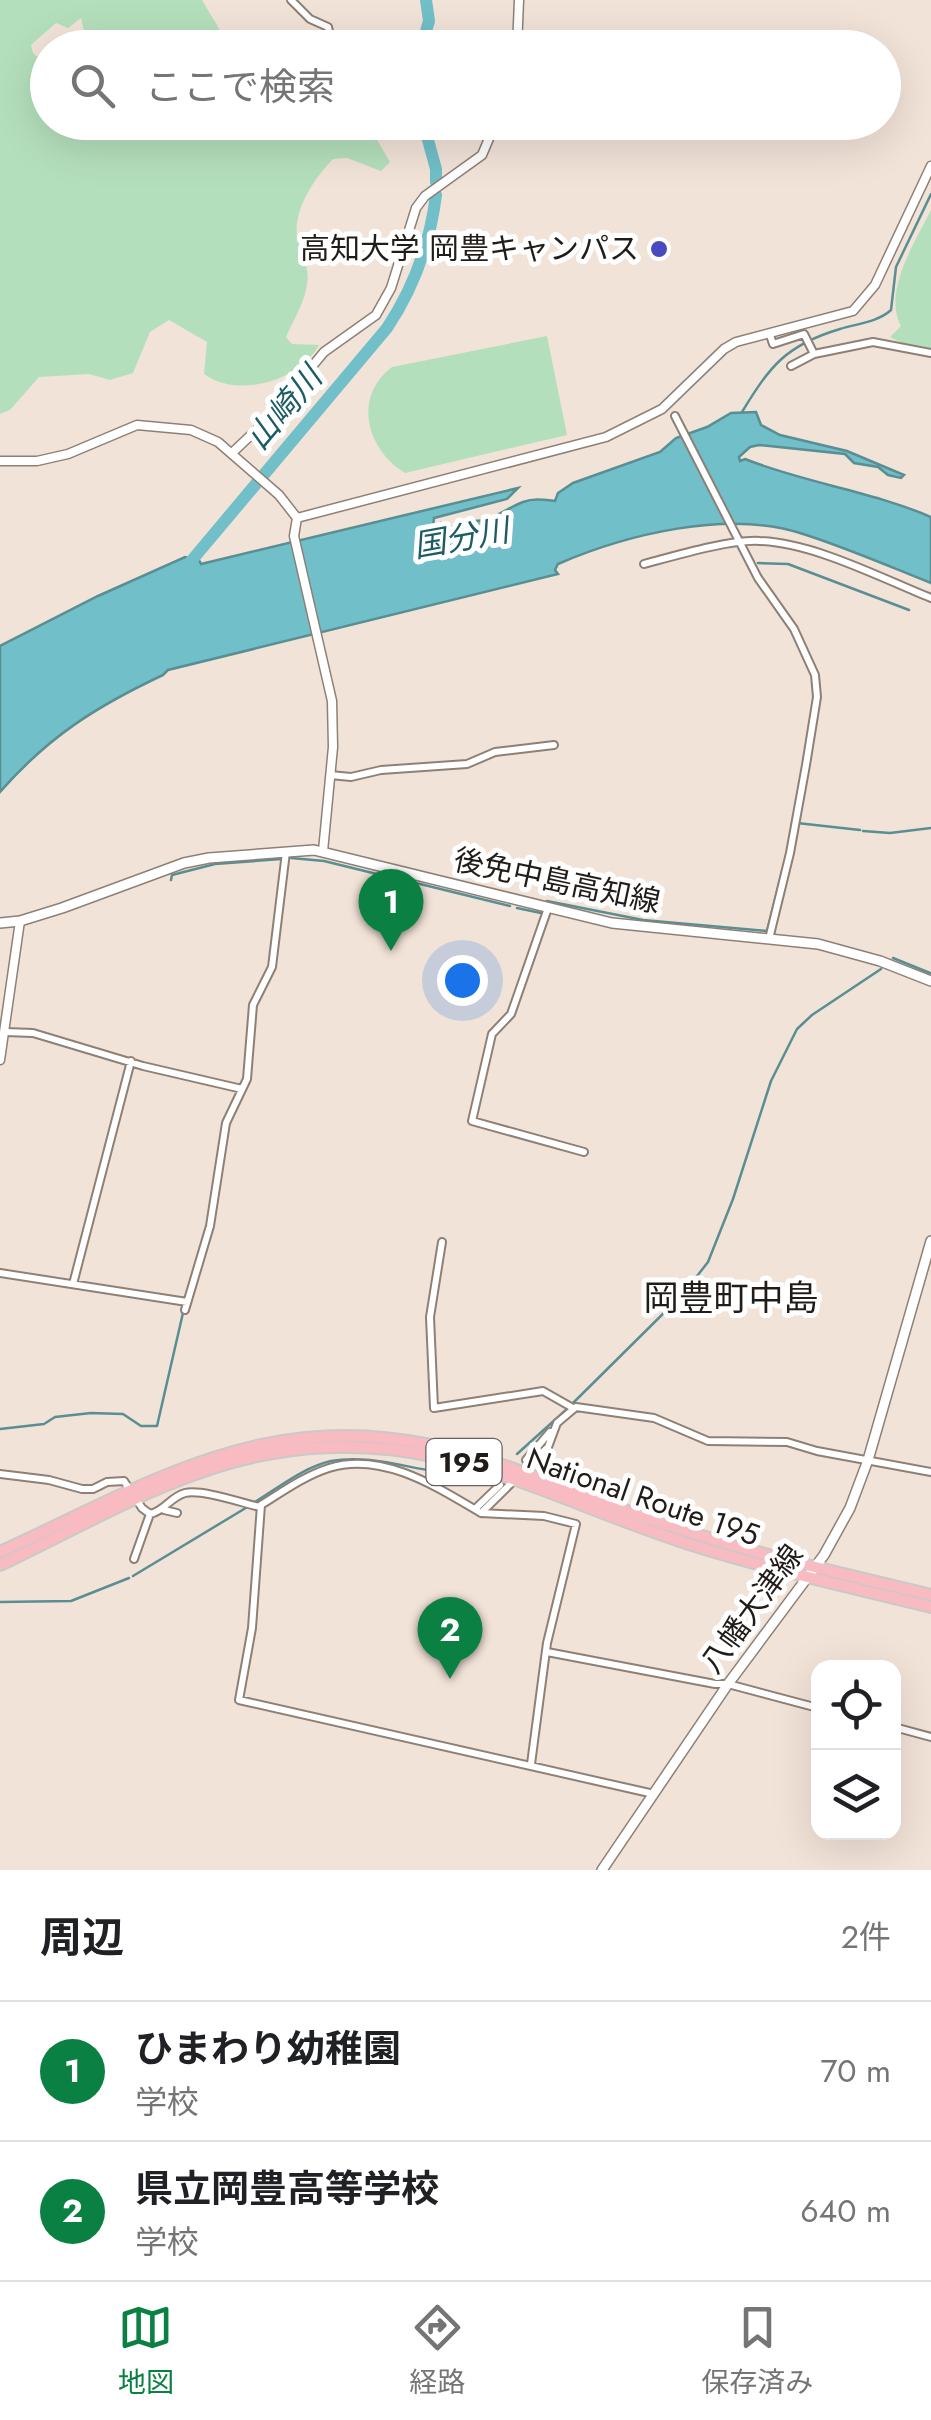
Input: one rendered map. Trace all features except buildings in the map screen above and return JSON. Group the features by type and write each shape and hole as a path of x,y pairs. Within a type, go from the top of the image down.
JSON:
{"highway":[{"name":"National Route 195","path":"0,1565 217,1456 301,1439 343,1437 412,1441 474,1454 664,1524 814,1567 931,1595"},
{"name":"National Route 195","path":"522,1470 691,1544 806,1577 931,1606"},
{"name":"National Route 195","path":"0,1552 136,1495"}],"main road":[{"name":"後免中島高知線","path":"0,923 20,921 184,863 286,851 323,851 548,908 659,930 812,943 858,953 931,981"},
{"name":"八幡大津線","path":"602,1870 728,1684 814,1567 850,1508 868,1460 931,1241"}],"street":[{"path":"290,0 329,30"},
{"path":"518,30 519,0"},
{"path":"232,453 270,417 324,352 376,315 392,288 416,208 425,196 482,155 488,140"},
{"path":"297,518 606,438 666,405 736,342 853,312 896,244 931,166"},
{"path":"770,334 774,344 804,334 813,351"},
{"path":"791,366 813,351 873,342 931,353"},
{"path":"666,405 762,585 794,628 817,687 791,849 769,939"},
{"path":"0,462 36,461 68,454 137,426 201,432 256,474 297,518"},
{"path":"297,518 294,529 332,701 323,851"},
{"path":"644,564 758,540 810,552 931,598"},
{"path":"330,774 352,777 376,770 467,764 495,752 554,745"},
{"path":"0,1272 186,1306 213,1213 226,1123 247,1079 253,1005 272,968 286,851"},
{"path":"548,908 511,1014 492,1034 472,1121 584,1152"},
{"path":"0,1060 20,921"},
{"path":"6,1032 33,1033 242,1089"},
{"path":"73,1284 131,1061"},
{"path":"442,1242 430,1318 434,1408 544,1391 571,1407 646,1416 716,1442 787,1442 931,1472"},
{"path":"478,1511 548,1447 557,1423 571,1407"},
{"path":"164,1510 173,1499 191,1492 254,1506 313,1474 336,1466 362,1466 413,1475 478,1511 544,1516 576,1524 547,1652 531,1764"},
{"path":"0,1474 82,1489 124,1481 150,1514"},
{"path":"478,1511 500,1485"},
{"path":"254,1506 252,1628 238,1700 654,1794"},
{"path":"150,1514 164,1510 177,1513"},
{"path":"134,1560 150,1514"},
{"path":"547,1652 728,1684 811,1706"},
{"path":"901,1729 931,1737"}],"green space":[{"path":"0,0 202,0 220,30 84,30 81,18 68,28 56,23 48,30 30,30 30,140 377,140 390,162 381,171 347,158 333,159 300,210 297,234 308,279 286,337 292,344 319,345 297,368 283,377 250,385 218,381 204,374 207,342 169,320 150,332 133,373 110,380 89,374 39,377 10,410 0,414"},
{"path":"931,210 931,348 912,348 890,337 901,326 896,298 903,266"},
{"path":"547,336 567,435 405,473 381,451 369,423 369,408 372,393 392,367"}],"water":[{"name":"国分川","path":"756,412 761,425 780,435 847,451 904,475 888,475 878,467 854,463 845,454 759,445 739,457 740,461 745,459 885,500 931,517 931,583 833,544 771,526 710,525 646,535 558,564 558,574 168,670 75,724 37,754 0,792 0,646 98,596 185,557 201,564 518,488 507,499 434,518 433,526 437,528 441,523 445,528 466,520 489,519 527,501 555,501 558,493 573,483 660,452 676,438 731,413"}],"waterway":[{"name":"山崎川","path":"426,0 426,30"},
{"name":"山崎川","path":"428,140 436,182"},
{"path":"742,412 771,370 793,350 821,335 873,320 891,310 896,267 931,194"},
{"name":"山崎川","path":"182,572 387,328 419,265 436,195"},
{"path":"758,563 788,564 909,610"},
{"path":"797,823 860,830"},
{"path":"863,831 890,833 931,828"},
{"path":"291,858 324,861 385,876"},
{"path":"171,880 172,875 215,864 281,859"},
{"path":"547,901 643,920 767,931 782,872"},
{"path":"392,877 406,881"},
{"path":"412,882 510,906"},
{"path":"517,908 541,913"},
{"path":"893,958 930,973"},
{"path":"573,1403 683,1294 708,1262 771,1081 797,1029 881,969"},
{"path":"0,1429 91,1413 123,1414 141,1426 157,1426 191,1278"},
{"path":"517,1454 567,1409"},
{"path":"255,1502 301,1473 331,1461 380,1461 462,1474"},
{"path":"133,1576 249,1506"},
{"path":"0,1602 71,1601 129,1578"}],"place":[{"name":"高知大学 岡豊キャンパス","path":"659,249"},
{"name":"ひまわり幼稚園","path":"391,951"},
{"name":"県立岡豊高等学校","path":"450,1679"}],"district":[{"name":"岡豊町中島","path":"731,1298"}]}
